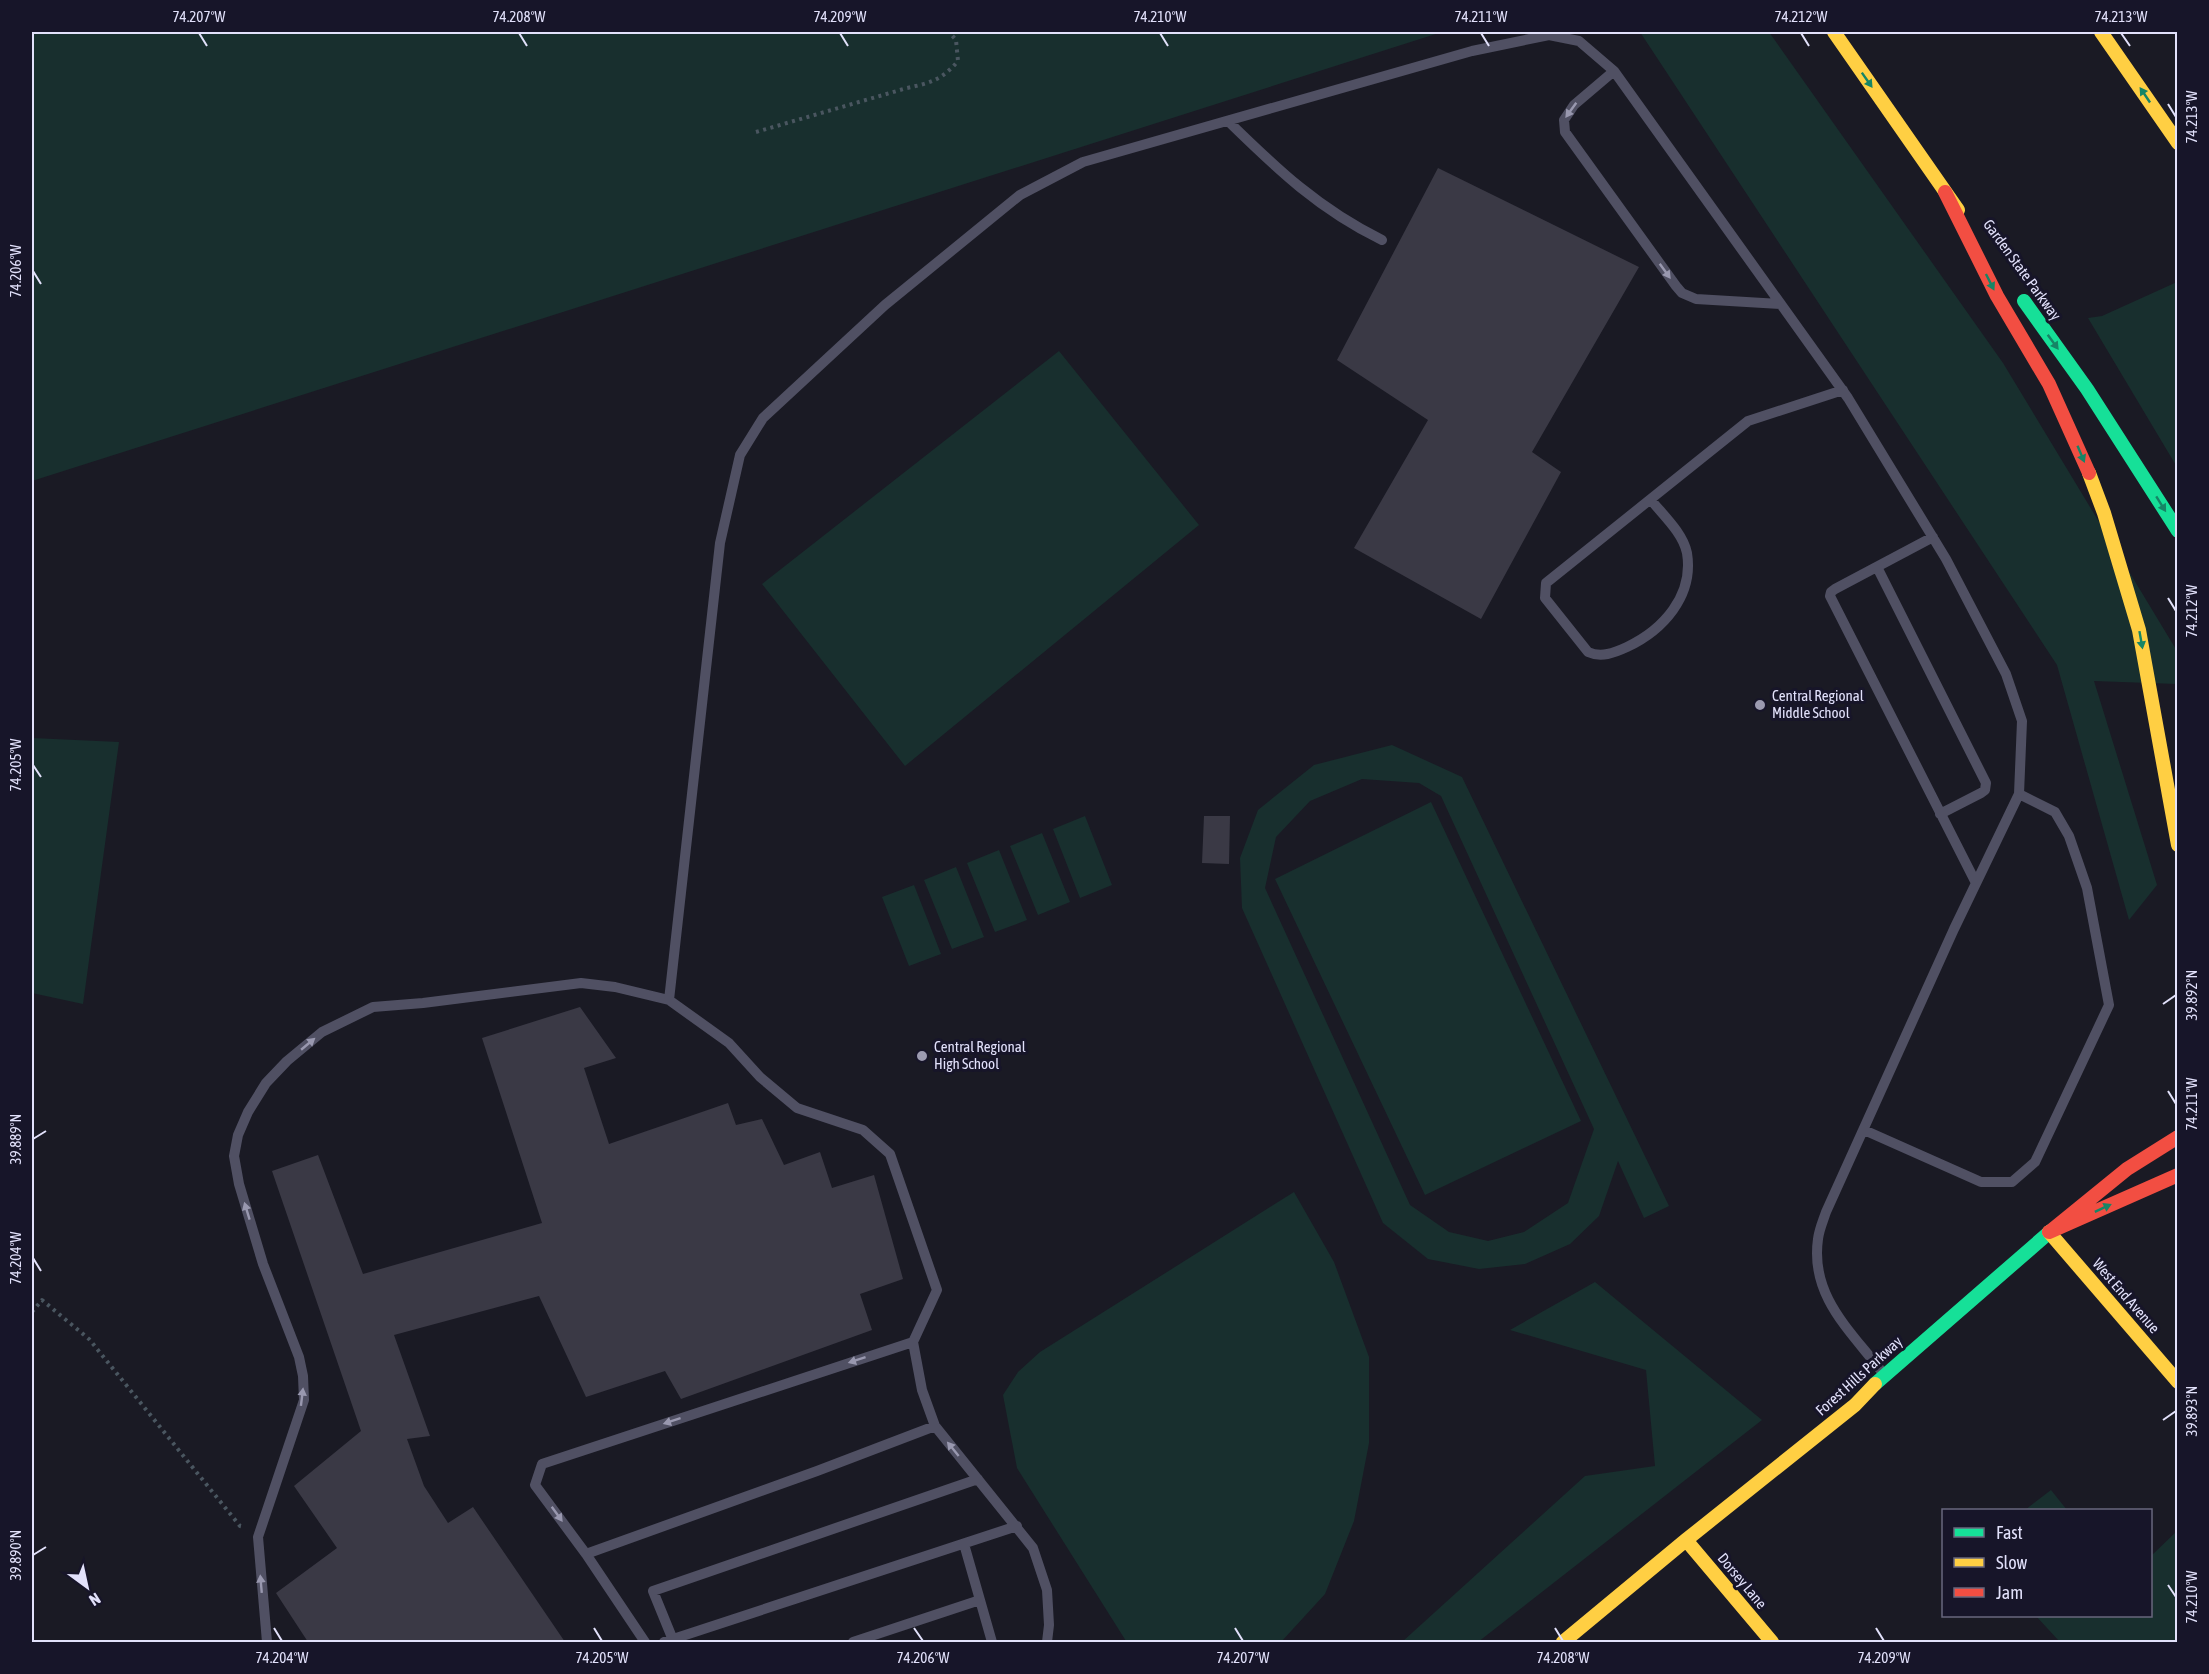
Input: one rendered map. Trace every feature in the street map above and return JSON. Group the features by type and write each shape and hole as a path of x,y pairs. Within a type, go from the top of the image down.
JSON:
{"main road":[{"name":"Garden State Parkway","path":"1834,32 1992,258"},
{"path":"2101,32 2178,143"},
{"path":"1945,192 1997,296 2049,384 2086,466 2104,513 2139,630 2178,845"},
{"name":"Garden State Parkway","path":"2013,286 2087,389 2178,531"},
{"name":"Forest Hills Parkway","path":"1563,1642 1855,1405 1884,1374 2049,1232 2127,1169 2178,1137"},
{"path":"2049,1232 2178,1175"},
{"name":"West End Avenue","path":"2049,1232 2178,1382"},
{"name":"Dorsey Lane","path":"1686,1540 1772,1642"}],"lane":[{"path":"669,1000 720,543 740,455 763,418 885,305 1020,195 1083,162 1472,51 1549,35 1579,41 1614,71 1843,390 1933,537 2006,674 2022,721 2019,794 1826,1212 1818,1237 1817,1266 1822,1289 1835,1313 1884,1374"},
{"path":"1614,71 1574,105 1564,120 1565,132 1682,293 1696,299 1781,304"},
{"path":"1228,121 1282,174 1323,207 1382,240"},
{"path":"1652,500 1682,539 1687,551 1688,573 1684,589 1675,608 1661,625 1641,640 1620,650 1598,656 1588,652 1545,598 1546,583 1748,421 1843,390"},
{"path":"1933,537 1831,592 1831,602 1976,883"},
{"path":"1877,567 1986,783 1981,793 1940,814"},
{"path":"1864,1130 1981,1182 2012,1182 2036,1162 2109,1005 2088,896 2069,836 2055,812 2019,794"},
{"path":"267,1642 258,1537 304,1400 299,1357 263,1264 239,1184 234,1156 241,1128 248,1112 266,1083 287,1061 322,1032 373,1007 582,983 615,987 669,1000 729,1043 760,1077 797,1107 863,1130 890,1154 937,1290 913,1342 922,1390 934,1426 1033,1548 1047,1590 1049,1625 1047,1642"},
{"path":"645,1642 536,1485 542,1464 913,1342"},
{"path":"586,1554 806,1475 934,1426"},
{"path":"978,1479 653,1591 668,1641 1017,1526"},
{"path":"964,1544 992,1642"},
{"path":"853,1642 980,1600"}],"path":[{"path":"756,132 931,82 948,73 958,61 956,40 949,32"},
{"path":"32,1312 42,1300 89,1339 240,1526 261,1530"}],"green space":[{"path":"32,32 1442,32 32,481"},
{"path":"1640,32 1769,32 2003,363 2177,651 2177,684 2094,681 2157,885 2129,920 2057,665"},
{"path":"2177,282 2177,467 2088,318 2102,316"},
{"path":"1059,351 1199,525 905,766 762,584"},
{"path":"32,738 119,742 83,1004 32,993"},
{"path":"1392,745 1462,777 1669,1206 1644,1218 1618,1161 1599,1216 1570,1244 1525,1264 1479,1269 1428,1259 1383,1223 1242,908 1240,858 1258,810 1314,765","holes":["1362,779 1419,783 1441,796 1594,1129 1568,1203 1524,1232 1488,1241 1449,1232 1410,1205 1265,888 1276,837 1310,801"]},
{"path":"1431,802 1581,1121 1425,1195 1275,879"},
{"path":"1085,816 1112,885 1080,898 1053,829"},
{"path":"1042,833 1070,902 1038,915 1010,846"},
{"path":"999,850 1027,920 995,932 967,863"},
{"path":"956,867 984,937 952,949 924,880"},
{"path":"914,885 941,954 909,966 882,897"},
{"path":"1294,1192 1334,1262 1369,1357 1369,1443 1354,1521 1325,1594 1281,1642 1126,1641 1017,1468 1003,1395 1018,1372 1040,1352"},
{"path":"1595,1282 1762,1420 1478,1642 1402,1642 1585,1476 1655,1466 1646,1370 1510,1330"},
{"path":"2051,1490 2066,1509 2026,1509"},
{"path":"2177,1531 2177,1642 2060,1642 2037,1617 2152,1617 2152,1555"}],"building":[{"path":"1438,168 1639,267 1532,452 1561,472 1481,619 1354,548 1428,420 1337,360"},
{"path":"1204,816 1230,816 1229,864 1202,863"},
{"path":"580,1007 616,1058 584,1068 609,1144 728,1103 736,1125 762,1119 784,1165 820,1152 832,1188 874,1175 903,1279 860,1294 872,1330 681,1399 665,1371 586,1397 539,1296 394,1335 430,1436 407,1439 424,1486 448,1523 473,1507 565,1642 308,1642 276,1593 337,1548 294,1486 361,1431 272,1171 318,1155 363,1274 542,1223 482,1038"}],"traffic: fast":[{"path":"2024,301 2087,389 2178,531"},
{"path":"1875,1384 2052,1230"}],"traffic: slow":[{"path":"1834,32 1958,210"},
{"path":"2101,32 2178,143"},
{"path":"2089,473 2104,513 2139,630 2178,845"},
{"path":"2049,1232 2178,1382"},
{"path":"1563,1642 1855,1405 1875,1384"},
{"path":"1686,1540 1772,1642"}],"traffic: jam":[{"path":"1945,192 1997,296 2049,384 2089,473"},
{"path":"2052,1230 2127,1169 2178,1137"},
{"path":"2049,1232 2178,1175"}],"place":[{"name":"Central Regional Middle School","path":"1760,705"},
{"name":"Central Regional High School","path":"922,1056"}]}
